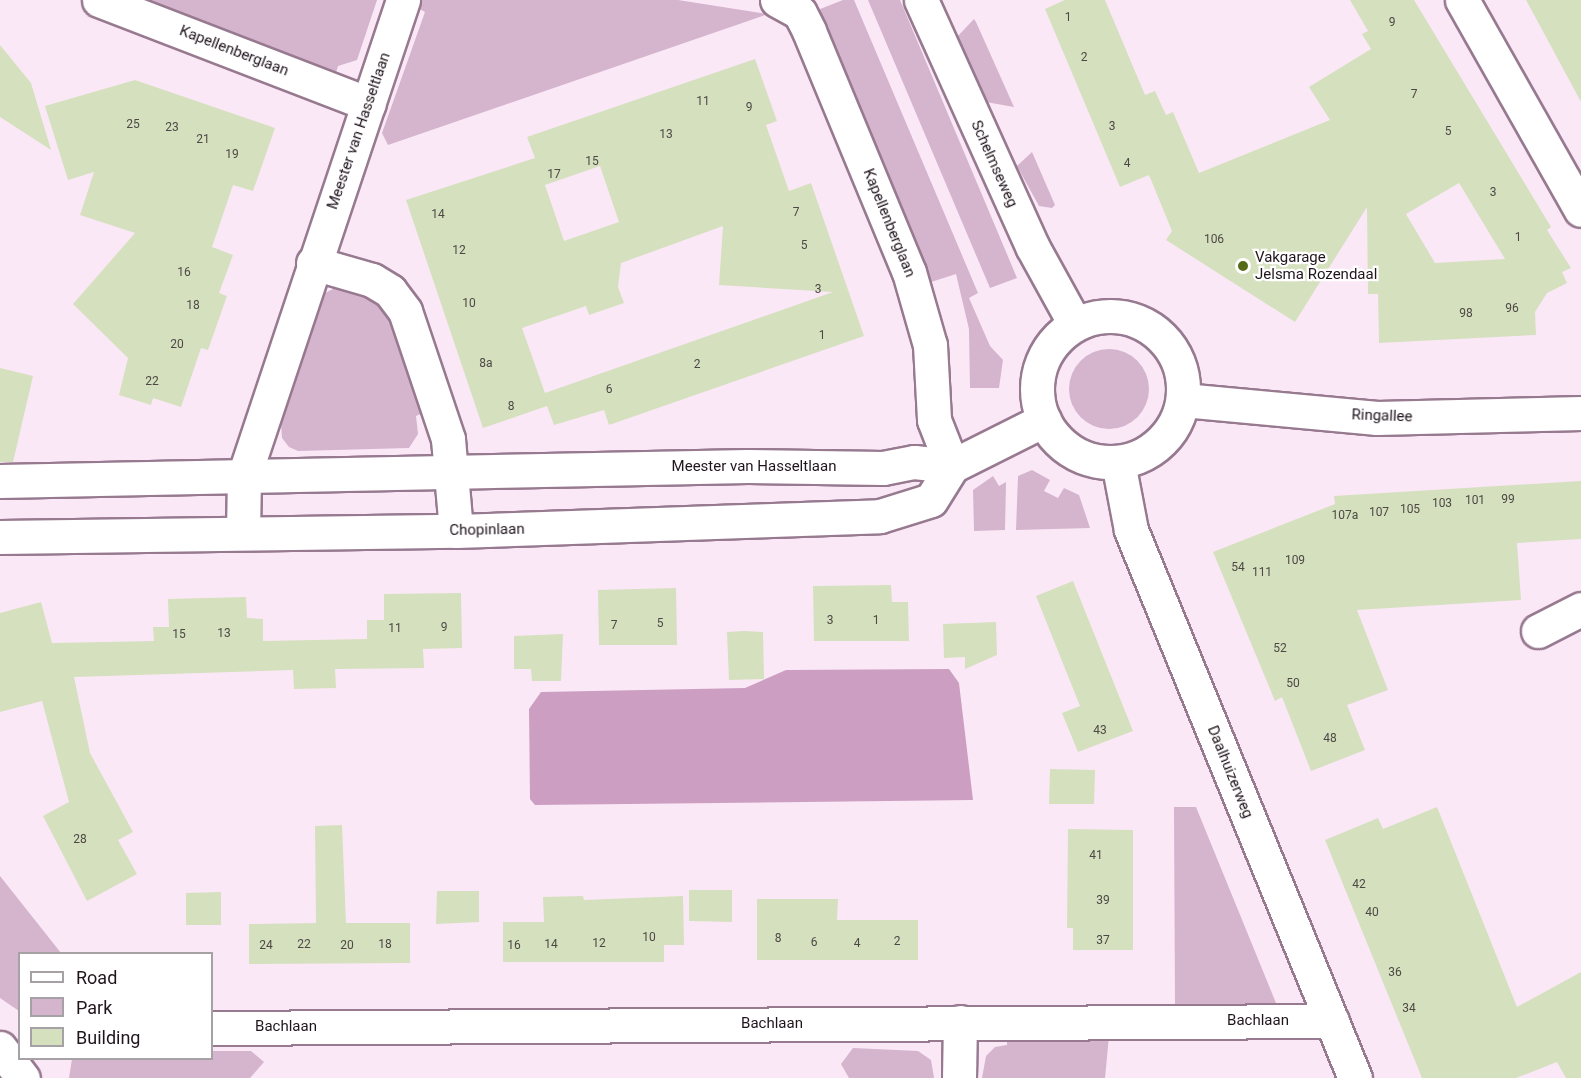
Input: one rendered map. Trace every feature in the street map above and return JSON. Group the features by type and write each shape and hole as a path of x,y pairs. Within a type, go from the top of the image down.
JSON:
{"street":[{"name":"Kapellenberglaan","path":"99,0 369,104"},
{"name":"Meester van Hasseltlaan","path":"243,533 244,476 403,0"},
{"name":"Kapellenberglaan","path":"777,0 800,14 809,31 909,272 930,345 934,420 952,466"},
{"name":"Schelmseweg","path":"921,0 1032,246 1075,324"},
{"path":"1462,0 1581,210"},
{"path":"314,262 372,280 390,291 405,311 448,439 453,471 456,531"},
{"path":"1100,316 1118,317 1152,327 1177,361 1184,379 1183,400 1176,421 1152,450 1118,462 1079,456 1058,440 1044,420 1037,388 1038,372 1044,356 1075,324 1100,316"},
{"name":"Ringallee","path":"1183,400 1377,418 1581,413"},
{"path":"952,466 1044,420"},
{"name":"Meester van Hasseltlaan","path":"0,481 748,466 883,468 914,462 952,466"},
{"name":"Daalhuizerweg","path":"1118,462 1131,530 1355,1078"},
{"name":"Chopinlaan","path":"0,537 456,531 880,516 931,500 952,466"},
{"path":"1538,631 1581,609"},
{"name":"Bachlaan","path":"213,1028 1332,1021"},
{"path":"959,1078 960,1022"},
{"path":"18,1038 0,1047 23,1078"}],"green space":[{"path":"144,0 377,0 357,60 338,66 335,76"},
{"path":"419,0 678,0 768,14 388,145 382,133 425,12 416,7"},
{"path":"843,0 854,0 978,293 969,298 990,346 1003,360 999,388 970,388 969,329 956,274 928,283 815,11"},
{"path":"868,0 900,0 1017,278 990,288"},
{"path":"974,19 1014,107 986,102 957,37"},
{"path":"1032,152 1055,205 1052,208 1039,206 1017,166"},
{"path":"337,287 372,296 391,316 423,413 416,416 418,434 409,448 298,451 289,447 282,438 281,423 275,420 321,295"},
{"path":"1101,349 1117,349 1138,360 1149,381 1149,397 1138,418 1117,429 1101,429 1087,423 1075,411 1069,397 1069,381 1075,367 1087,355"},
{"path":"1032,470 1050,480 1044,491 1058,498 1064,488 1079,495 1090,528 1016,530 1018,476"},
{"path":"993,476 999,486 1006,482 1005,530 974,531 973,490"},
{"path":"1174,807 1196,807 1276,1003 1265,1007 1175,1007"},
{"path":"0,876 60,952 18,952 18,1010 0,998"},
{"path":"1109,1036 1105,1078 982,1078 986,1056 995,1047 1007,1045 1007,1037"},
{"path":"853,1048 918,1051 931,1060 934,1078 849,1078 841,1064"},
{"path":"213,1051 251,1051 264,1062 250,1078 69,1078 72,1060 213,1060"}],"shaded area":[{"path":"949,669 959,683 973,800 535,805 530,799 529,709 541,692 745,688 786,670"}],"building":[{"path":"1065,0 1105,0 1145,95 1155,91 1166,115 1173,112 1199,173 1330,120 1309,87 1371,49 1362,34 1368,31 1350,0 1414,0 1551,227 1547,230 1571,268 1562,272 1567,283 1547,293 1535,312 1536,335 1379,343 1378,294 1368,294 1367,207 1295,322 1166,240 1172,231 1149,175 1120,187 1045,9","holes":["1459,183 1505,259 1435,263 1406,214"]},
{"path":"1526,0 1581,0 1581,102 1539,24"},
{"path":"0,45 31,83 51,150 0,117"},
{"path":"755,59 777,121 766,125 789,191 811,183 864,336 609,425 604,410 554,425 547,406 483,428 406,200 535,158 527,137","holes":["600,166 619,222 564,241 545,185","723,226 719,285 833,292 545,393 522,328 586,306 589,315 624,303 618,287 621,263"]},
{"path":"135,80 275,128 253,191 233,185 212,247 233,255 219,293 227,296 208,350 201,348 181,407 153,398 151,405 119,395 128,358 73,304 135,233 80,215 94,172 68,180 45,106"},
{"path":"0,368 33,376 13,462 0,462"},
{"path":"1581,481 1581,539 1517,543 1521,600 1357,610 1388,690 1347,705 1365,750 1311,771 1282,697 1275,701 1213,552 1335,504 1334,496"},
{"path":"1073,581 1133,731 1078,752 1062,713 1080,706 1036,596"},
{"path":"891,585 892,602 908,602 909,641 814,641 813,586"},
{"path":"676,588 677,645 599,645 598,590"},
{"path":"461,593 462,648 423,649 424,668 335,669 336,688 294,689 293,670 74,677 90,753 133,832 118,840 137,874 87,901 43,816 69,802 42,701 0,712 0,613 41,602 52,643 154,641 153,627 169,627 168,599 246,597 247,618 263,619 263,641 367,639 367,620 384,620 384,594"},
{"path":"996,622 997,655 965,669 965,657 944,658 943,624"},
{"path":"727,632 763,632 764,679 729,680"},
{"path":"563,634 561,681 532,681 531,669 514,669 514,636"},
{"path":"1050,769 1095,770 1094,804 1049,804"},
{"path":"1437,807 1517,1007 1581,972 1581,1078 1566,1078 1557,1062 1516,1078 1422,1078 1325,840 1378,818 1383,829"},
{"path":"342,825 346,923 410,923 410,963 249,964 249,924 316,923 315,826"},
{"path":"1068,829 1133,830 1133,950 1073,950 1073,928 1067,928"},
{"path":"689,890 732,890 732,922 689,921"},
{"path":"437,891 479,891 479,922 436,924"},
{"path":"221,892 221,925 186,925 186,893"},
{"path":"583,896 584,900 683,896 684,945 664,945 664,962 503,962 503,922 544,922 543,897"},
{"path":"757,899 838,899 837,920 918,920 918,960 757,960"}],"place":[{"name":"Vakgarage Jelsma Rozendaal","path":"1243,266"}]}
